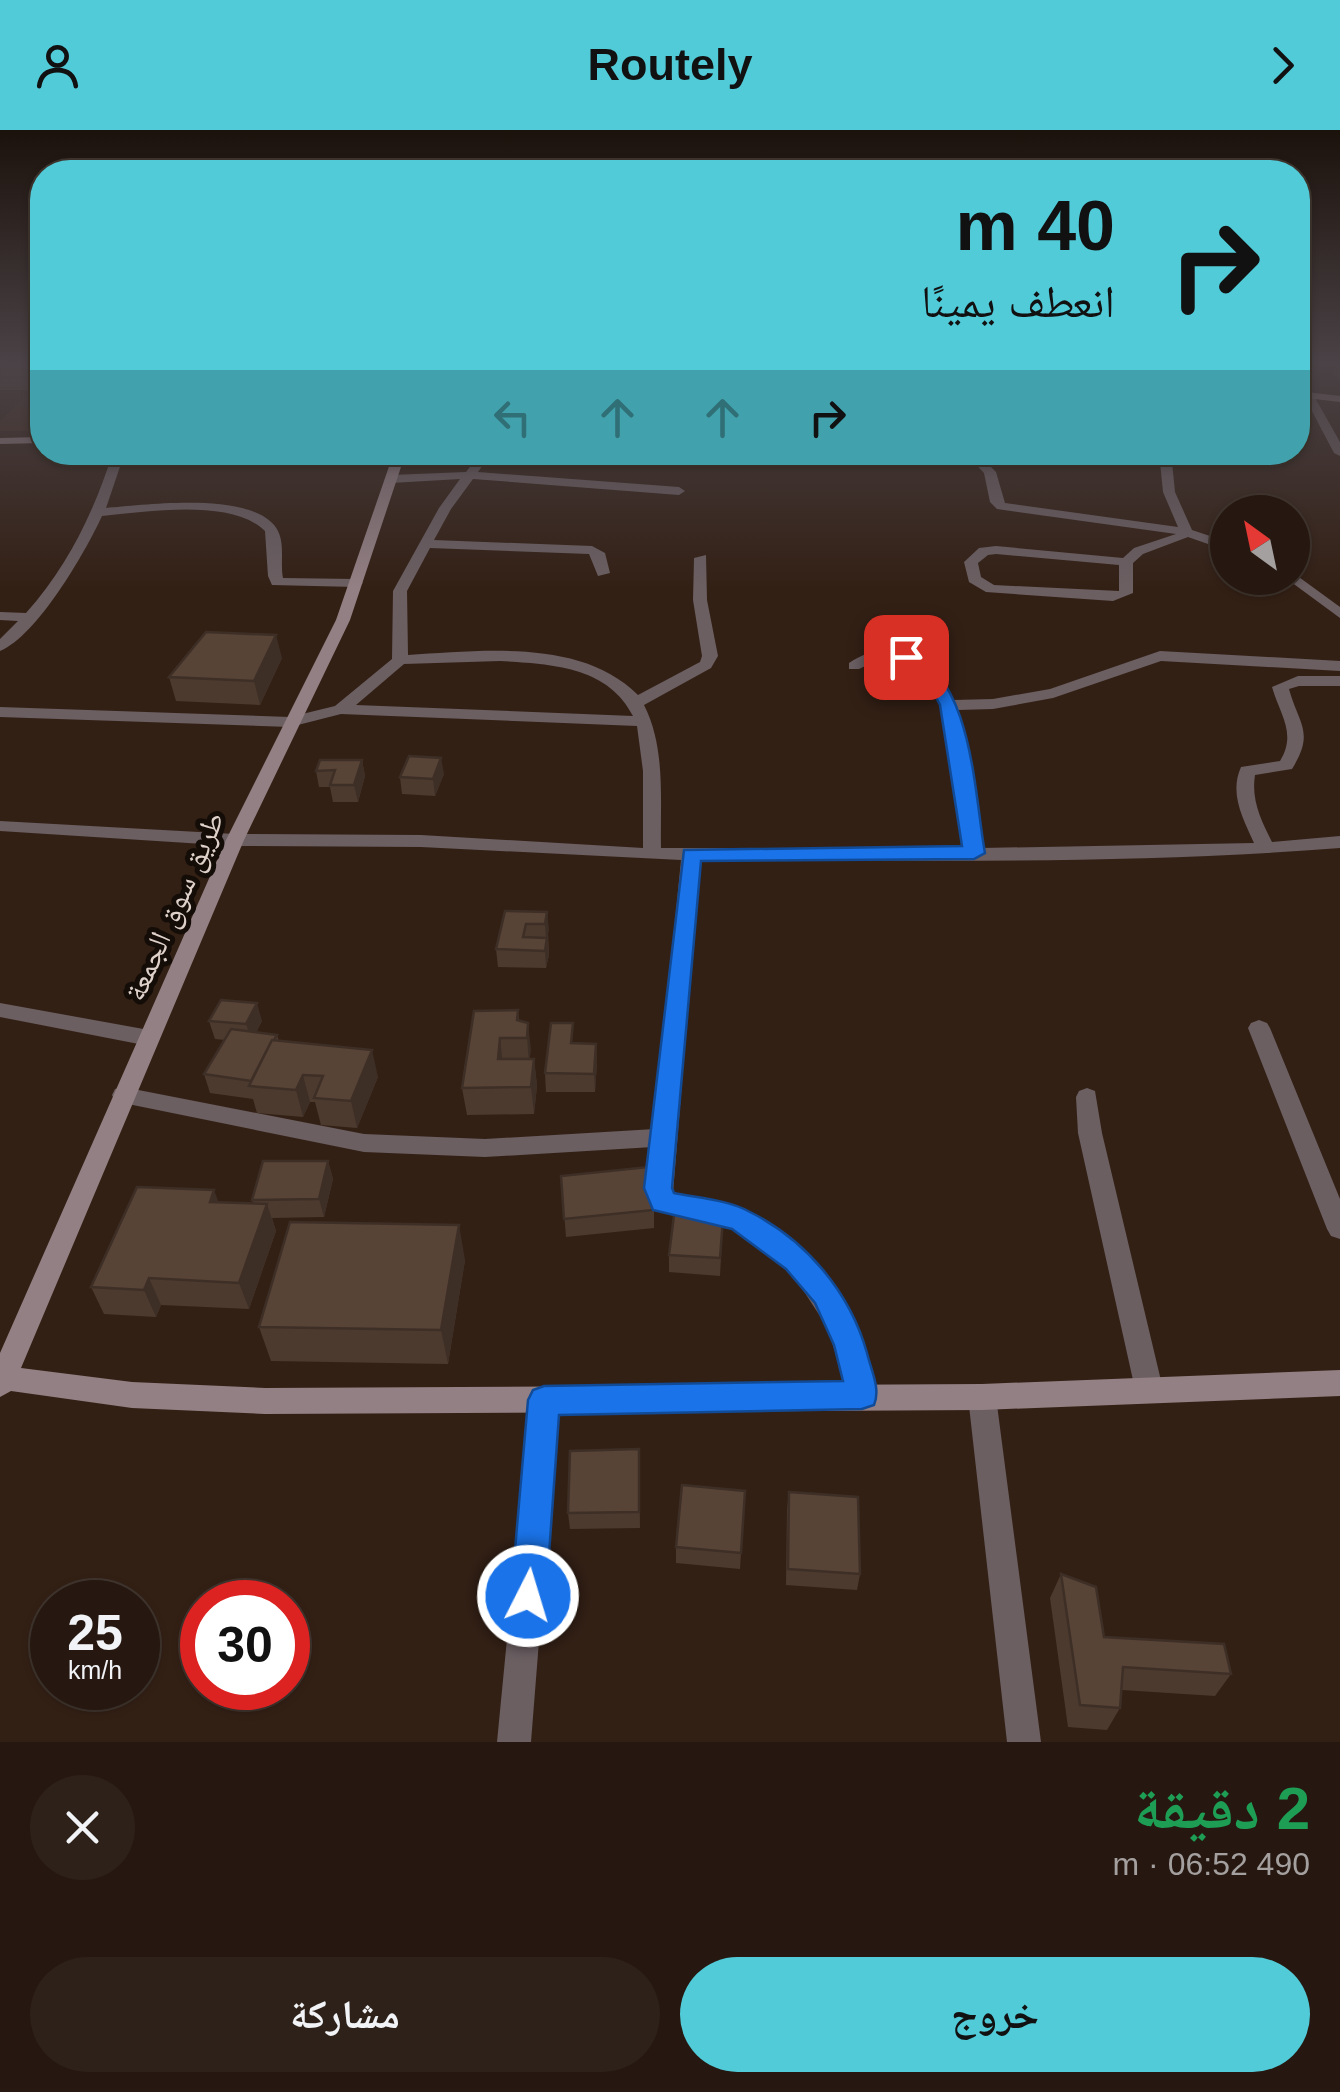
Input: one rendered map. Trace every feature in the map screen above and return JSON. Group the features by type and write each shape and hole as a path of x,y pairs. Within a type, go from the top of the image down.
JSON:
{"street":[{"path":"0,441 30,440"},
{"path":"0,647 62,579 99,512 115,465"},
{"name":"طريق سوق الجمعة","path":"1,1379 235,840 290,722 332,645 396,465"},
{"path":"400,660 400,591 424,544 478,465"},
{"path":"983,465 990,472 996,502 1001,506 1187,532 1210,540"},
{"path":"1166,465 1169,492 1187,532"},
{"path":"392,479 471,475 679,490"},
{"path":"99,512 209,508 239,512 260,518 273,532 277,582 356,583"},
{"path":"1126,562 1126,593 1113,597 991,589 974,579 971,562 984,551 996,550 1126,562 1142,548 1176,542 1187,532"},
{"path":"424,544 592,550 598,553 603,572"},
{"path":"635,703 706,665 710,656 700,600 701,558"},
{"path":"1310,590 1340,614"},
{"path":"0,616 30,617"},
{"path":"854,666 876,653 906,657 934,678 950,705 974,853"},
{"path":"342,709 400,660 521,655 566,662 598,674 625,691 645,721 652,854"},
{"path":"950,705 994,704 1054,693 1160,656 1340,666"},
{"path":"1266,848 1251,816 1243,783 1247,771 1255,767 1286,765 1296,746 1300,731 1280,687 1298,681 1340,681"},
{"path":"0,712 290,722 342,709 645,721"},
{"path":"0,826 235,840 421,842 652,854 1266,848 1340,842"},
{"path":"691,854 658,1188 663,1202 740,1220 797,1260 826,1294 849,1345 862,1395"},
{"path":"0,1010 149,1038"},
{"path":"1259,1028 1340,1229"},
{"path":"123,1095 364,1143 485,1148 664,1136"},
{"path":"1087,1098 1090,1133 1150,1389"},
{"path":"1,1379 175,1399 982,1397 1340,1383"},
{"path":"982,1397 1024,1742"},
{"path":"514,1742 544,1400"}],"building":[{"path":"206,632 276,635 254,681 169,677"},
{"path":"409,756 441,758 433,779 400,777"},
{"path":"320,760 362,760 354,785 330,785 335,770 316,771"},
{"path":"505,911 547,912 545,924 526,924 523,937 547,938 545,951 496,949"},
{"path":"221,1000 257,1003 246,1024 209,1021"},
{"path":"518,1010 517,1020 528,1023 527,1038 500,1038 498,1059 534,1059 531,1087 462,1088 474,1011"},
{"path":"551,1023 573,1023 571,1043 596,1044 594,1074 545,1073"},
{"path":"231,1029 277,1035 251,1081 204,1074"},
{"path":"272,1040 372,1050 351,1101 314,1098 323,1076 303,1075 296,1090 249,1086"},
{"path":"263,1161 328,1161 319,1199 252,1200"},
{"path":"648,1167 654,1210 564,1219 561,1176"},
{"path":"137,1187 214,1190 210,1202 267,1204 239,1283 149,1278 144,1290 91,1287"},
{"path":"674,1215 723,1219 720,1258 669,1255"},
{"path":"290,1222 459,1225 441,1330 259,1327"},
{"path":"639,1449 639,1512 568,1513 570,1451"},
{"path":"682,1485 745,1491 741,1553 676,1547"},
{"path":"789,1492 858,1497 860,1574 788,1569"},
{"path":"1061,1574 1096,1587 1104,1637 1224,1644 1231,1674 1123,1667 1120,1708 1080,1705"}],"route":[{"path":"528,1596 544,1400 862,1395 849,1345 826,1294 797,1260 740,1220 663,1202 658,1188 691,854 974,853 950,705 934,678 906,657"}]}
